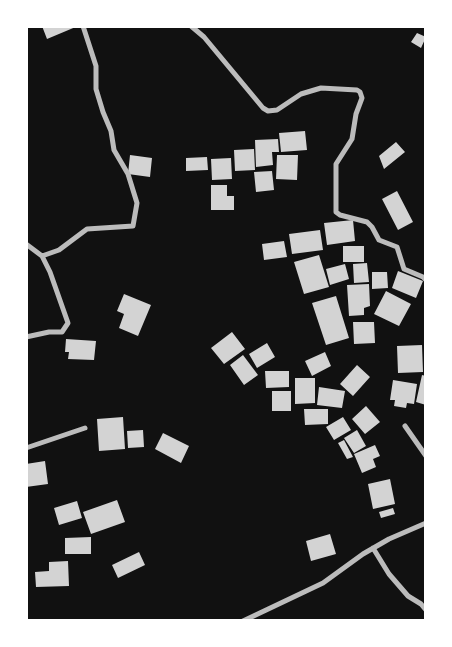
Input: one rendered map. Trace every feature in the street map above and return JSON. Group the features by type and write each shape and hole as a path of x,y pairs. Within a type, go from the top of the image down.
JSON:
{"street":[{"path":"42,256 58,250 87,229 133,226 137,203 128,174 114,150 111,131 96,89 96,66 83,26"},
{"path":"191,26 204,37 262,108 268,111 277,110 301,94 324,87 357,90 360,92 362,98 356,114 352,139 336,164 336,212 340,216 368,222 378,240 397,247 404,269 423,276 426,280"},
{"path":"26,244 42,256 50,272 68,323 62,332 49,332 26,338"},
{"path":"404,426 426,456"},
{"path":"26,448 85,428"},
{"path":"244,621 323,582 373,548 426,523"},
{"path":"373,548 389,574 408,596 421,604 426,610"}],"building":[{"path":"42,26 78,26 47,39"},
{"path":"417,33 426,37 421,48 411,42"},
{"path":"305,131 307,150 281,152 279,133"},
{"path":"278,139 279,152 272,152 273,165 256,167 255,140"},
{"path":"396,142 405,152 384,169 379,156"},
{"path":"254,149 255,170 235,171 234,150"},
{"path":"130,155 152,158 150,177 128,174"},
{"path":"277,155 298,155 297,180 276,179"},
{"path":"207,157 208,170 186,171 186,158"},
{"path":"231,158 232,179 212,180 211,159"},
{"path":"272,171 274,190 256,192 254,172"},
{"path":"211,185 227,185 227,196 234,196 234,210 211,210"},
{"path":"397,191 413,222 398,230 382,199"},
{"path":"353,220 355,241 327,245 324,223"},
{"path":"320,230 323,250 292,254 289,234"},
{"path":"284,241 287,257 264,260 262,244"},
{"path":"343,246 364,246 364,262 343,262"},
{"path":"319,255 329,287 304,294 294,262"},
{"path":"367,263 369,282 354,283 353,264"},
{"path":"345,264 349,279 330,285 326,269"},
{"path":"398,271 423,281 416,298 392,288"},
{"path":"372,272 387,272 388,288 372,289"},
{"path":"369,284 370,306 364,308 364,315 349,316 347,285"},
{"path":"386,291 411,304 399,326 374,314"},
{"path":"124,294 151,305 138,336 119,328 124,314 117,311"},
{"path":"336,296 349,338 326,345 312,303"},
{"path":"353,322 374,322 375,343 354,344"},
{"path":"232,332 245,349 224,364 211,348"},
{"path":"66,339 96,341 94,360 68,359 69,352 65,352"},
{"path":"267,343 275,357 257,368 249,354"},
{"path":"422,345 423,372 398,373 397,346"},
{"path":"325,352 331,366 312,376 305,361"},
{"path":"243,355 258,375 244,385 230,365"},
{"path":"357,365 370,377 353,396 340,384"},
{"path":"265,371 289,371 289,387 266,388"},
{"path":"422,375 426,376 426,405 416,402"},
{"path":"295,378 315,378 315,403 295,404"},
{"path":"393,380 417,384 414,404 407,403 406,408 394,406 395,400 390,400"},
{"path":"319,387 345,391 342,408 317,405"},
{"path":"272,391 291,391 291,411 272,411"},
{"path":"366,406 380,422 365,434 352,419"},
{"path":"304,409 328,409 328,424 305,425"},
{"path":"123,417 125,449 99,451 97,419"},
{"path":"343,417 351,430 334,440 326,427"},
{"path":"143,430 144,447 128,448 127,431"},
{"path":"357,430 366,446 354,453 344,438"},
{"path":"163,433 189,446 181,463 155,449"},
{"path":"344,440 353,457 347,459 338,443"},
{"path":"375,445 380,456 373,459 376,467 362,473 354,454"},
{"path":"45,461 48,484 26,487 26,464"},
{"path":"390,479 395,504 373,509 368,484"},
{"path":"117,500 125,522 91,534 83,512"},
{"path":"77,501 82,518 59,525 54,508"},
{"path":"393,508 395,514 381,518 379,512"},
{"path":"330,534 336,554 311,561 306,541"},
{"path":"91,537 91,554 65,554 65,538"},
{"path":"139,552 145,565 118,578 112,565"},
{"path":"68,561 69,586 36,587 35,572 49,571 49,562"}]}
